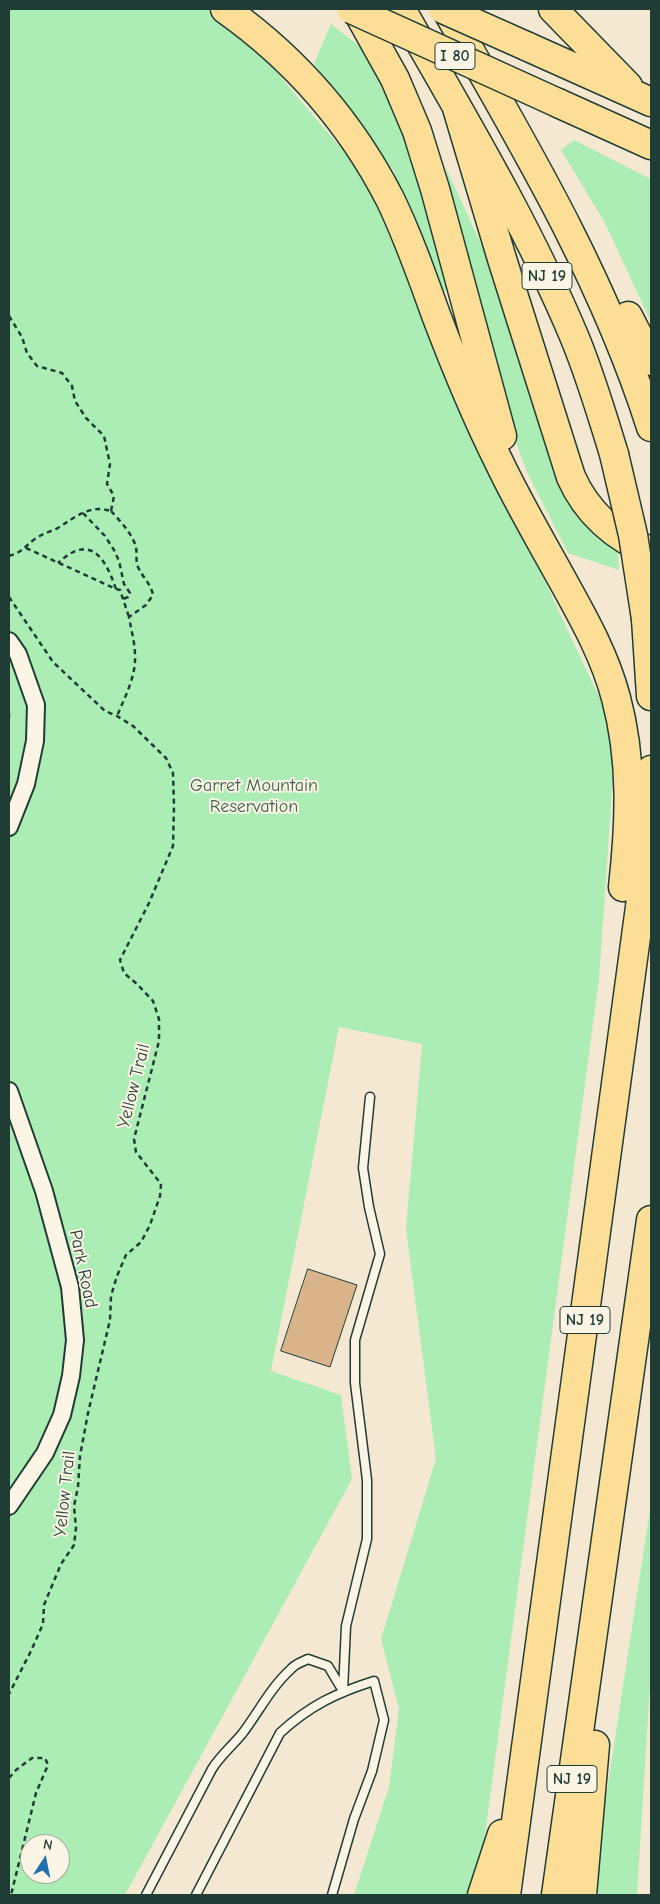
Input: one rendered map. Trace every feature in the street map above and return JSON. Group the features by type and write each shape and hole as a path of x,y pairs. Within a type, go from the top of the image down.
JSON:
{"highway":[{"path":"225,9 267,42 307,80 344,126 377,175 404,230 479,421 499,464 584,619 603,658 622,725 626,753 629,803 626,863 616,965 626,1009"},
{"name":"I 80","path":"351,9 558,102 647,146"},
{"path":"356,9 395,79 417,131 433,182 496,420 524,499 553,563"},
{"name":"NJ 19","path":"401,9 525,230 560,304 589,376 614,454 633,536 646,619 651,696"},
{"name":"I 80","path":"445,9 644,99"},
{"name":"NJ 19","path":"445,9 570,230 614,323 651,427"},
{"path":"552,9 644,99"},
{"path":"457,108 502,259 571,477 582,500 604,524 635,544 651,551"},
{"path":"570,230 588,236 651,361"},
{"name":"NJ 19","path":"506,1895 626,1009 645,860 651,770"},
{"name":"NJ 19","path":"556,1895 587,1664 651,1225"},
{"path":"582,1895 600,1695 587,1664"},
{"path":"482,1895 524,1764"}],"street":[{"path":"9,641 18,654 36,705 35,740 26,784 9,827"},
{"name":"Park Road","path":"9,1091 47,1199 70,1287 75,1340 71,1376 62,1415 45,1453 9,1506"}],"lane":[{"path":"343,1691 346,1626 367,1539 367,1480 355,1383 354,1340 380,1254 369,1207 363,1168 370,1096"},
{"path":"146,1895 212,1769 244,1731 274,1688 292,1667 308,1659 328,1666 343,1691"},
{"path":"196,1895 280,1733 298,1716 343,1691 374,1681 384,1720 372,1771 354,1819 332,1895"}],"path":[{"path":"9,316 22,337 27,353 36,366 62,373 72,386 75,402 86,418 104,436 110,464 107,484 114,496 111,511"},
{"path":"9,556 26,548 31,541 40,535 56,529 92,509 103,508 111,511 125,527 135,543 137,565 151,586 153,596 146,605 129,617"},
{"path":"83,513 105,536 114,550 119,561 124,584 130,593 128,597 123,599"},
{"path":"26,548 120,590 129,617 136,654 129,686 118,716"},
{"path":"58,563 72,551 80,549 96,553 106,564 116,588"},
{"name":"Yellow Trail","path":"9,597 53,662 105,711 118,716 133,726 166,758 173,773 174,806 172,846 149,903 120,960 124,973 153,1001 159,1019 159,1041 134,1139 136,1152 161,1184 160,1196 141,1242 126,1255 117,1276 112,1296 110,1320 80,1456 78,1487 74,1506 76,1528 74,1545 60,1564 44,1604 43,1624 9,1694"},
{"path":"9,1778 32,1758 46,1758 48,1765 36,1793 11,1895"}],"green space":[{"name":"Garret Mountain Reservation","path":"9,9 206,9 241,30 383,198 457,394 616,733 599,979 477,1895 354,1895 389,1787 399,1709 381,1639 436,1459 406,1229 422,1044 339,1027 271,1371 341,1395 352,1479 125,1895 9,1895"},
{"path":"331,24 367,52 405,122 449,287 442,294 393,170 314,64"},
{"path":"574,140 651,179 651,322 605,223 561,150"},
{"path":"446,168 493,270 573,503 617,538 619,570 568,553 527,472 504,410 452,202"},
{"path":"651,1503 651,1669 637,1895 591,1895"}],"building":[{"path":"308,1269 357,1285 330,1367 281,1351"}]}
